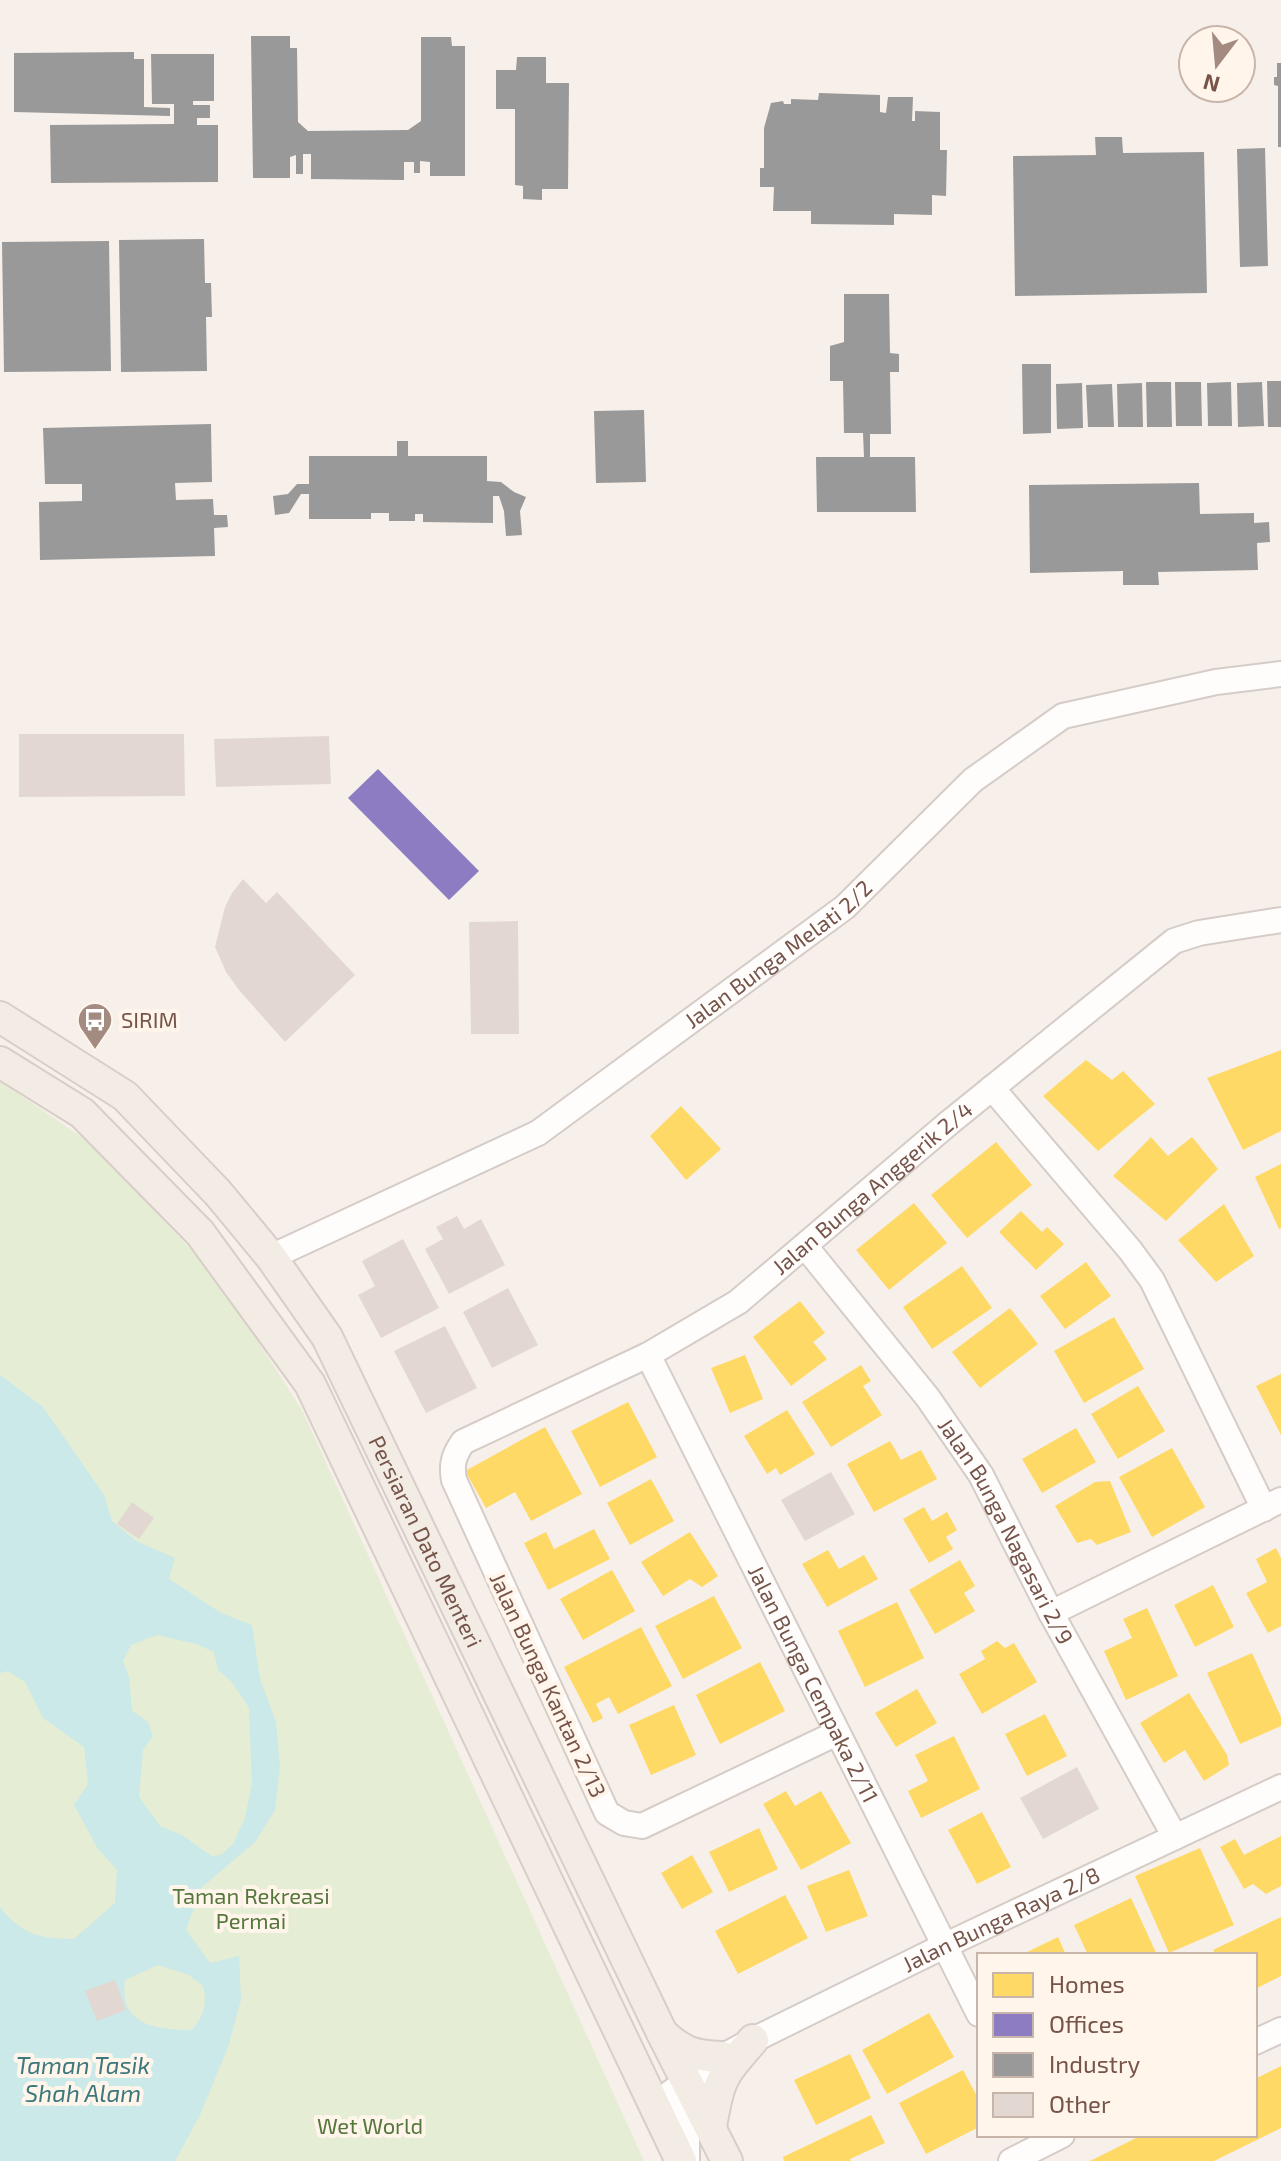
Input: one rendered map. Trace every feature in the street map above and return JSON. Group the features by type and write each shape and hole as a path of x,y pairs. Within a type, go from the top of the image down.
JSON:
{"main road":[{"name":"Persiaran Dato Menteri","path":"0,1017 125,1096 218,1193 271,1257 327,1337 662,2033 727,2161"},
{"name":"Persiaran Dato Menteri","path":"0,1062 82,1113 200,1233 310,1384 684,2161"},
{"path":"662,2033 681,2051 722,2057"},
{"path":"711,2127 717,2089 723,2074 753,2040"}],"street":[{"name":"Jalan Bunga Melati 2/2","path":"271,1257 538,1133 845,907 973,780 1063,716 1216,682 1281,674"},
{"name":"Jalan Bunga Anggerik 2/4","path":"455,1454 463,1442 648,1355 738,1302 992,1088 1174,941 1199,933 1281,920"},
{"path":"992,1088 1152,1280 1273,1504 1051,1613"},
{"name":"Jalan Bunga Nagasari 2/9","path":"805,1246 928,1398 981,1475 1051,1613 1175,1837"},
{"name":"Jalan Bunga Cempaka 2/11","path":"648,1355 977,2010"},
{"name":"Jalan Bunga Kantan 2/13","path":"455,1454 452,1467 454,1480 607,1813 624,1823 642,1826 837,1733"},
{"name":"Jalan Bunga Raya 2/8","path":"686,2079 753,2040 944,1946 1281,1787"},
{"path":"1257,2041 1281,2030"},
{"path":"684,2161 687,2138 670,2099 674,2088 686,2079"},
{"path":"1011,2161 1050,2144"}],"green space":[{"name":"Taman Rekreasi Permai","path":"0,1081 93,1145 197,1256 247,1324 303,1412 644,2161 0,2161"}],"water":[{"name":"Taman Tasik Shah Alam","path":"0,1375 43,1407 104,1495 112,1521 136,1541 175,1558 169,1579 221,1613 252,1625 260,1679 276,1722 280,1767 275,1810 255,1842 201,1888 186,1930 210,1963 239,1956 241,2000 228,2047 200,2115 175,2161 0,2161 0,1907 16,1924 32,1934 74,1939 115,1903 117,1870 98,1849 74,1805 88,1784 84,1747 43,1718 25,1682 8,1671 0,1673","holes":["157,1635 196,1644 214,1652 218,1670 232,1682 249,1708 252,1784 245,1818 233,1844 213,1857 182,1835 160,1826 139,1797 143,1750 153,1736 148,1722 132,1711 129,1677 123,1661 131,1645","158,1965 189,1975 203,1986 204,2010 192,2030 153,2026 142,2022 127,2007 125,1980"]}],"building: Homes":[{"path":"1281,1050 1281,1131 1243,1150 1207,1078"},
{"path":"1086,1060 1112,1080 1123,1071 1155,1104 1098,1151 1043,1096"},
{"path":"681,1106 721,1149 686,1180 650,1136"},
{"path":"1151,1137 1168,1156 1192,1137 1218,1169 1166,1221 1113,1176"},
{"path":"996,1142 1032,1185 967,1238 931,1195"},
{"path":"1281,1164 1281,1228 1279,1229 1255,1177"},
{"path":"914,1203 947,1243 889,1290 856,1250"},
{"path":"1224,1204 1254,1256 1216,1282 1178,1240"},
{"path":"1021,1211 1042,1232 1047,1227 1064,1244 1036,1270 999,1232"},
{"path":"1086,1262 1111,1296 1065,1329 1040,1296"},
{"path":"962,1266 992,1308 932,1349 903,1307"},
{"path":"800,1301 825,1333 813,1342 827,1359 791,1386 753,1337"},
{"path":"1010,1308 1038,1344 980,1388 952,1352"},
{"path":"1114,1317 1144,1369 1084,1403 1054,1351"},
{"path":"745,1355 763,1399 730,1413 711,1368"},
{"path":"861,1365 871,1381 863,1386 882,1415 831,1447 802,1402"},
{"path":"1281,1374 1281,1435 1256,1386"},
{"path":"1138,1386 1165,1431 1118,1459 1091,1414"},
{"path":"628,1402 657,1457 600,1487 571,1431"},
{"path":"787,1410 815,1454 780,1475 776,1468 767,1474 744,1436"},
{"path":"545,1427 582,1494 531,1521 515,1492 486,1508 465,1471"},
{"path":"1076,1428 1096,1462 1042,1493 1022,1459"},
{"path":"890,1441 901,1460 921,1450 937,1479 874,1512 847,1464"},
{"path":"1172,1448 1205,1507 1152,1537 1119,1477"},
{"path":"651,1479 674,1521 630,1545 607,1503"},
{"path":"1110,1481 1131,1532 1097,1545 1091,1539 1077,1543 1055,1506 1095,1482"},
{"path":"924,1507 932,1521 947,1512 957,1530 946,1537 953,1549 929,1563 903,1519"},
{"path":"594,1529 610,1559 548,1590 524,1543 546,1532 554,1549"},
{"path":"690,1532 718,1576 702,1587 690,1579 663,1596 641,1562"},
{"path":"1276,1548 1281,1558 1281,1626 1268,1633 1246,1593 1267,1582 1256,1559"},
{"path":"828,1550 839,1569 864,1555 878,1579 827,1607 802,1564"},
{"path":"960,1560 975,1586 964,1593 975,1611 935,1634 909,1590"},
{"path":"612,1570 635,1611 583,1640 560,1599"},
{"path":"1213,1585 1234,1627 1195,1647 1174,1605"},
{"path":"714,1596 742,1648 683,1679 655,1626"},
{"path":"897,1602 924,1658 865,1687 838,1631"},
{"path":"1147,1608 1178,1676 1126,1700 1104,1651 1132,1638 1123,1619"},
{"path":"641,1627 672,1686 618,1714 609,1697 596,1704 603,1718 593,1723 564,1667"},
{"path":"997,1641 1005,1648 1014,1643 1037,1682 982,1714 959,1674 985,1659 981,1651"},
{"path":"1252,1653 1281,1717 1281,1726 1240,1744 1207,1673"},
{"path":"760,1662 785,1711 720,1744 696,1695"},
{"path":"917,1689 937,1723 896,1747 875,1713"},
{"path":"1189,1693 1227,1755 1229,1765 1204,1781 1185,1750 1164,1763 1140,1723"},
{"path":"674,1705 696,1755 651,1775 629,1725"},
{"path":"1045,1714 1067,1756 1027,1776 1005,1734"},
{"path":"954,1736 980,1789 921,1818 908,1791 928,1781 915,1755"},
{"path":"786,1791 795,1806 821,1791 851,1843 801,1870 763,1804"},
{"path":"982,1812 1011,1867 977,1884 948,1830"},
{"path":"759,1828 778,1869 729,1892 709,1852"},
{"path":"1281,1836 1281,1886 1266,1894 1253,1884 1244,1889 1220,1847 1235,1839 1244,1855"},
{"path":"1200,1848 1234,1925 1169,1953 1135,1876"},
{"path":"692,1855 713,1892 682,1909 661,1873"},
{"path":"849,1870 868,1916 826,1932 807,1886"},
{"path":"785,1895 808,1938 738,1974 715,1931"},
{"path":"1131,1898 1156,1953 1087,1953 1074,1925"},
{"path":"1281,1917 1281,1976 1257,1988 1257,1953 1215,1953 1213,1950"},
{"path":"1058,1937 1065,1953 1025,1953"},
{"path":"929,2013 954,2057 887,2094 862,2050"},
{"path":"850,2054 871,2098 816,2125 794,2080"},
{"path":"1281,2066 1281,2128 1214,2161 1090,2161 1138,2137 1257,2137 1257,2078"},
{"path":"963,2070 977,2096 977,2128 926,2154 899,2103"},
{"path":"871,2115 885,2143 851,2161 784,2161 783,2157"}],"building: Offices":[{"path":"378,769 479,871 449,900 348,798"}],"building: Industry":[{"path":"251,36 290,36 290,48 297,48 298,122 308,131 408,130 421,121 421,37 451,37 452,46 465,46 465,176 430,176 430,162 420,161 420,173 414,173 414,162 404,162 404,180 311,179 311,154 303,154 303,174 296,174 296,155 290,157 290,178 253,178"},
{"path":"134,52 134,59 144,59 144,107 170,108 170,116 14,112 14,53"},
{"path":"151,54 214,54 214,101 193,101 193,105 210,105 210,118 197,118 197,125 218,125 218,182 51,183 50,125 174,124 174,104 152,104"},
{"path":"517,57 546,57 546,83 569,83 568,189 542,189 542,200 523,199 523,186 515,185 515,109 496,109 496,70 516,70"},
{"path":"1277,63 1281,63 1281,147 1278,147 1278,86 1274,85"},
{"path":"819,93 880,95 880,112 886,113 888,97 913,97 912,121 915,121 915,111 940,112 940,150 947,150 946,196 932,195 932,215 894,214 894,225 811,224 811,211 773,211 774,187 760,187 760,168 764,168 764,128 771,103 783,101 784,104 791,104 791,99 818,100"},
{"path":"1095,137 1122,137 1123,153 1204,152 1207,293 1015,296 1013,156 1096,155"},
{"path":"1265,148 1268,266 1240,267 1237,149"},
{"path":"204,239 205,283 211,283 212,317 206,317 207,371 121,372 119,240"},
{"path":"109,241 111,371 4,372 2,242"},
{"path":"844,294 889,294 890,353 899,354 899,372 890,372 891,434 870,434 870,457 915,457 916,512 817,512 816,457 864,457 863,433 844,433 843,381 830,381 830,346 844,342"},
{"path":"1022,364 1051,364 1051,433 1023,434"},
{"path":"1267,381 1281,381 1281,427 1268,427"},
{"path":"1146,382 1171,382 1172,427 1147,427"},
{"path":"1175,382 1201,382 1202,426 1176,426"},
{"path":"1231,382 1232,426 1208,426 1207,383"},
{"path":"1262,382 1264,426 1238,427 1237,383"},
{"path":"1082,383 1083,428 1057,429 1056,384"},
{"path":"1142,383 1143,427 1118,427 1117,384"},
{"path":"1112,384 1114,427 1088,427 1086,385"},
{"path":"644,410 646,482 596,483 594,411"},
{"path":"211,424 212,482 175,483 176,500 213,499 214,515 227,515 228,527 214,528 215,556 40,560 39,502 82,501 82,484 45,484 43,428"},
{"path":"397,441 408,441 408,456 487,456 487,481 501,482 526,497 520,511 522,535 506,536 499,496 493,496 493,523 423,522 423,514 415,514 415,521 389,521 389,513 371,513 371,519 309,519 309,494 301,494 289,513 275,515 273,496 288,494 297,484 309,484 309,456 397,456"},
{"path":"1199,483 1200,514 1254,513 1254,523 1269,522 1270,542 1257,543 1258,570 1158,572 1159,585 1123,585 1123,571 1030,573 1029,485"}],"building: Other":[{"path":"19,734 184,734 185,796 19,797"},
{"path":"329,736 331,784 216,787 214,739"},
{"path":"243,879 266,903 277,892 355,975 285,1042 239,990 226,972 215,947 225,907"},
{"path":"518,921 519,1034 471,1034 469,922"},
{"path":"457,1216 464,1229 481,1219 505,1265 449,1294 425,1249 443,1239 436,1227"},
{"path":"403,1239 439,1308 381,1338 358,1295 375,1286 362,1261"},
{"path":"508,1288 538,1345 492,1368 463,1312"},
{"path":"445,1326 477,1388 426,1413 394,1351"},
{"path":"831,1472 855,1514 805,1541 781,1500"},
{"path":"132,1502 154,1518 139,1539 117,1524"},
{"path":"1077,1767 1099,1809 1043,1839 1020,1798"},
{"path":"115,1980 126,2010 97,2021 85,1991"}],"place":[{"name":"SIRIM","path":"95,1051"}],"park label":[{"name":"Wet World","path":"370,2126"}]}
